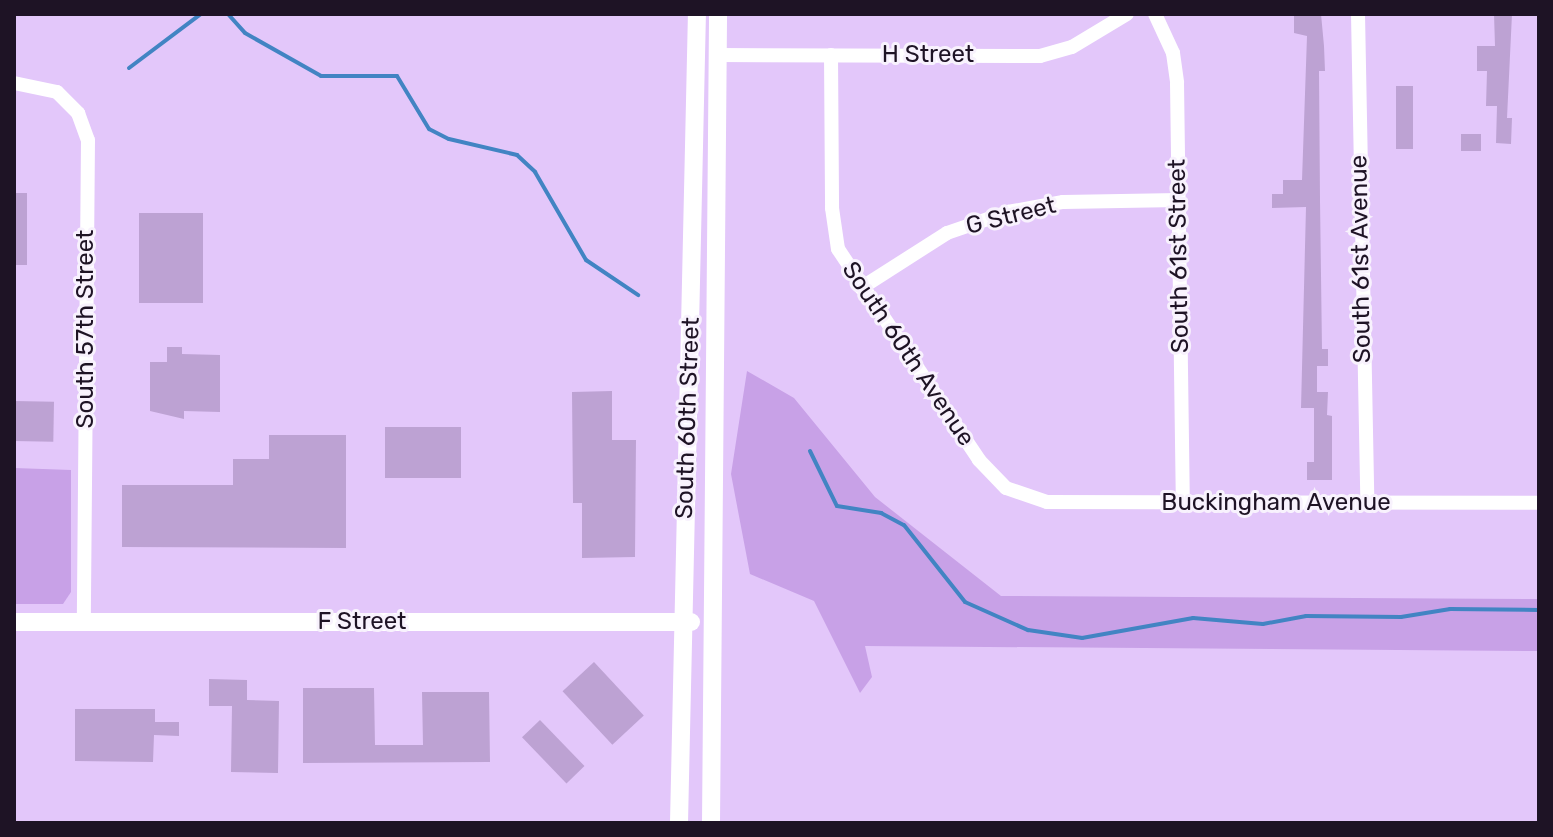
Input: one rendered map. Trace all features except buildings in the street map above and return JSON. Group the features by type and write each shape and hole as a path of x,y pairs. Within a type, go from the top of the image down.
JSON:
{"main road":[{"name":"South 60th Street","path":"679,823 697,14"},
{"name":"South 60th Street","path":"711,823 710,622 718,14"},
{"name":"F Street","path":"14,622 710,622"}],"street":[{"name":"H Street","path":"718,55 1057,54 1127,14"},
{"name":"South 61st Street","path":"1155,14 1176,67 1183,502"},
{"name":"South 61st Avenue","path":"1358,14 1367,503"},
{"name":"South 60th Avenue","path":"831,55 833,228 845,264 987,470 1015,493"},
{"name":"South 57th Street","path":"14,83 57,92 78,113 88,140 84,622"},
{"name":"G Street","path":"861,288 947,233 1008,212 1063,202 1179,200"},
{"name":"Buckingham Avenue","path":"1015,493 1047,502 1539,503"}],"shaded area":[{"path":"747,371 794,398 875,497 1001,596 1539,599 1539,651 865,646 872,677 860,693 814,601 750,574 731,474"},
{"path":"14,468 71,470 71,592 63,604 14,604"}],"waterway":[{"path":"129,68 201,14"},
{"path":"228,14 245,33 321,76 397,76 429,129 449,139 517,155 535,172 586,260 638,295"},
{"path":"810,451 837,506 881,513 904,525 965,602 1028,630 1082,638 1193,618 1263,624 1306,616 1401,617 1450,609 1539,610"}]}
